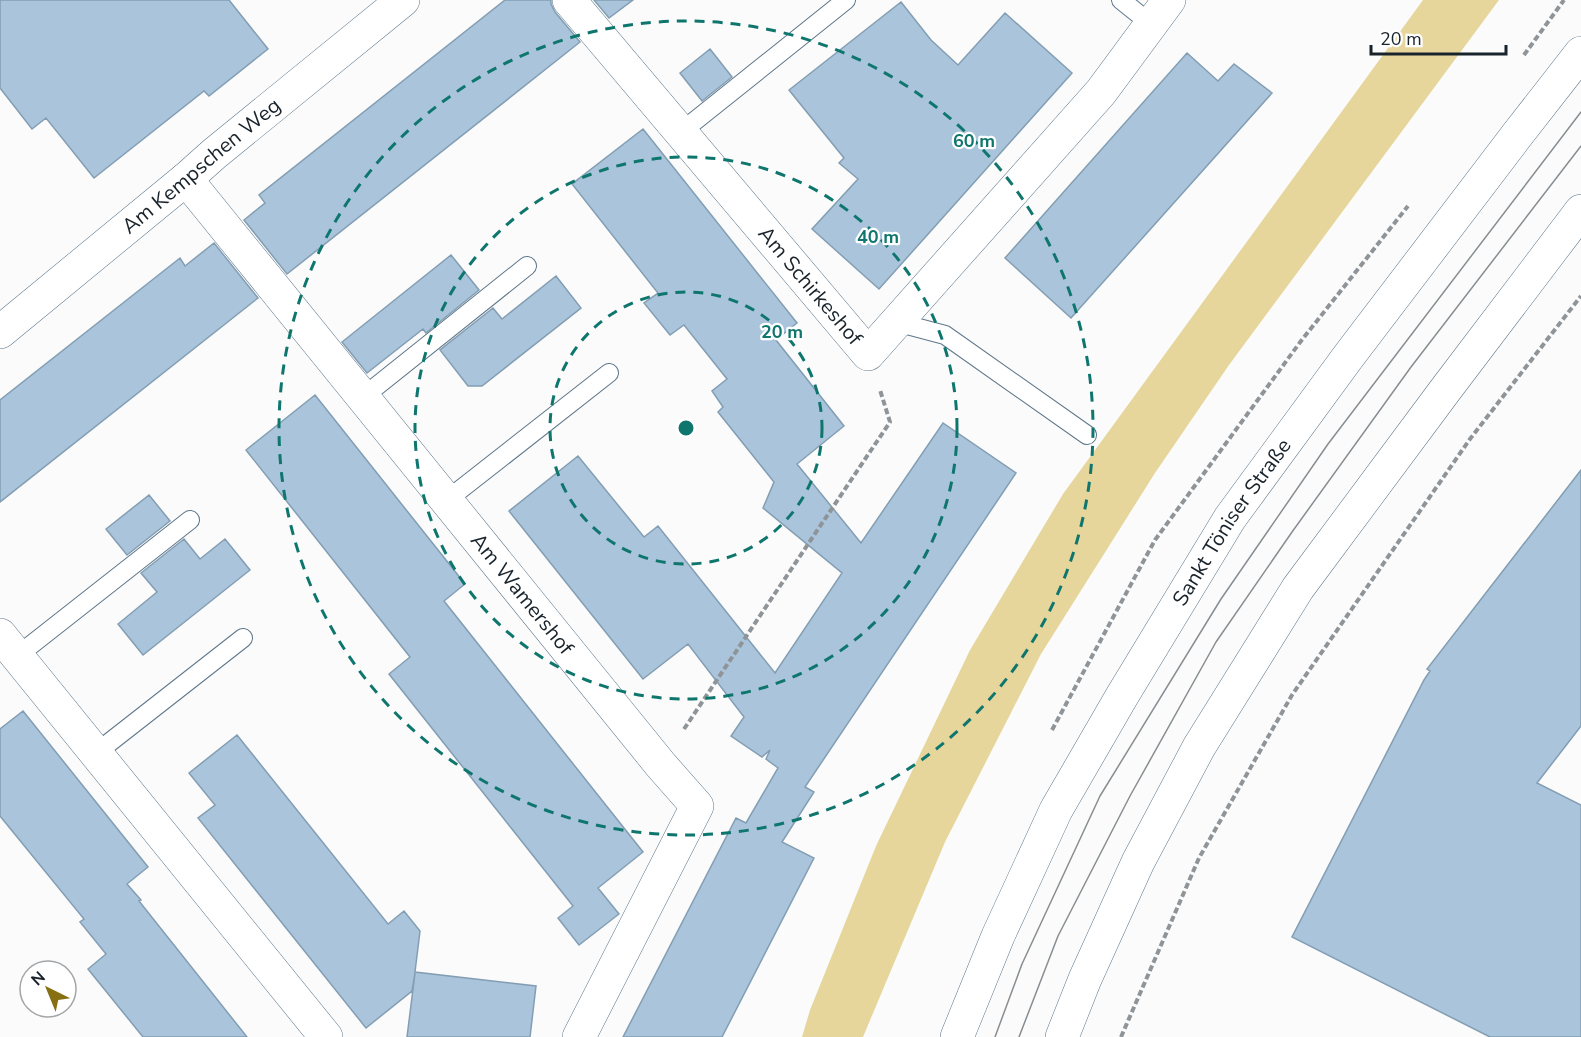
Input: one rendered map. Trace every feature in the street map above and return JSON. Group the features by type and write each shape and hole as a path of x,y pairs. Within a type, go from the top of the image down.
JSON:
{"street":[{"name":"Am Kempschen Weg","path":"0,332 403,0"},
{"name":"Am Schirkeshof","path":"569,0 868,354 1101,92 1160,12"},
{"name":"Sankt Töniser Straße","path":"957,1037 998,936 1056,810 1230,518 1348,357 1581,53"},
{"name":"Am Wamershof","path":"186,179 660,764 697,806 579,1037"},
{"path":"1062,1037 1085,979 1138,862 1199,747 1298,588 1581,211"},
{"path":"9,646 326,1037"}],"lane":[{"path":"681,132 846,0"},
{"path":"1121,0 1160,12"},
{"path":"363,397 527,266"},
{"path":"896,322 945,335 1087,435"},
{"path":"447,500 609,373"},
{"path":"9,646 190,520"},
{"path":"96,753 243,638"}],"path":[{"path":"1120,1037 1199,858 1292,695 1470,439 1581,296"},
{"path":"660,764 890,422 868,354"}],"shaded area":[{"path":"1423,0 1499,0 1229,365 1155,473 1041,654 945,842 863,1037 802,1037 810,1010 876,846 970,650 1063,494"}],"building":[{"path":"0,0 229,0 268,49 209,96 204,91 94,178 46,118 32,129 0,88"},
{"path":"505,0 551,0 555,12 580,42 287,274 244,220 265,203 259,195"},
{"path":"594,0 633,0 609,18"},
{"path":"901,2 931,40 958,65 1005,13 1072,73 879,289 812,229 858,179 839,163 844,158 789,90"},
{"path":"710,49 732,77 702,101 680,73"},
{"path":"1187,53 1218,81 1234,64 1272,93 1071,318 1005,258"},
{"path":"643,129 797,323 776,340 844,426 797,464 861,543 943,423 1016,473 805,787 814,792 782,842 814,858 722,1037 623,1037 736,818 746,823 778,768 766,759 770,750 762,757 731,736 744,717 688,644 643,679 509,511 578,456 644,537 658,526 775,673 842,573 763,508 774,482 718,412 723,407 712,391 727,379 684,325 670,335 644,303 658,293 572,184"},
{"path":"214,243 258,298 0,502 0,400 180,258 185,266"},
{"path":"451,255 479,290 426,333 423,329 367,373 342,342"},
{"path":"556,276 581,308 482,386 468,386 440,350 493,308 502,319"},
{"path":"315,395 465,584 444,601 643,852 598,888 619,914 579,945 558,918 573,906 389,674 410,657 246,450"},
{"path":"1581,470 1581,726 1537,783 1581,805 1581,1037 1490,1037 1292,937 1430,671 1427,669"},
{"path":"149,495 170,521 127,555 106,529"},
{"path":"184,539 200,559 225,539 250,570 143,655 118,624 157,592 141,573"},
{"path":"23,711 148,867 127,884 247,1037 143,1037 88,969 106,954 80,922 84,919 0,816 0,729"},
{"path":"237,735 388,924 404,911 420,931 415,972 536,986 530,1037 407,1037 415,973 412,991 366,1028 198,818 215,805 189,773"}],"tram line":[{"path":"995,1037 1022,964 1100,796 1221,599 1328,444 1581,112"},
{"path":"1019,1037 1058,936 1130,796 1216,642 1411,367 1581,146"}]}
